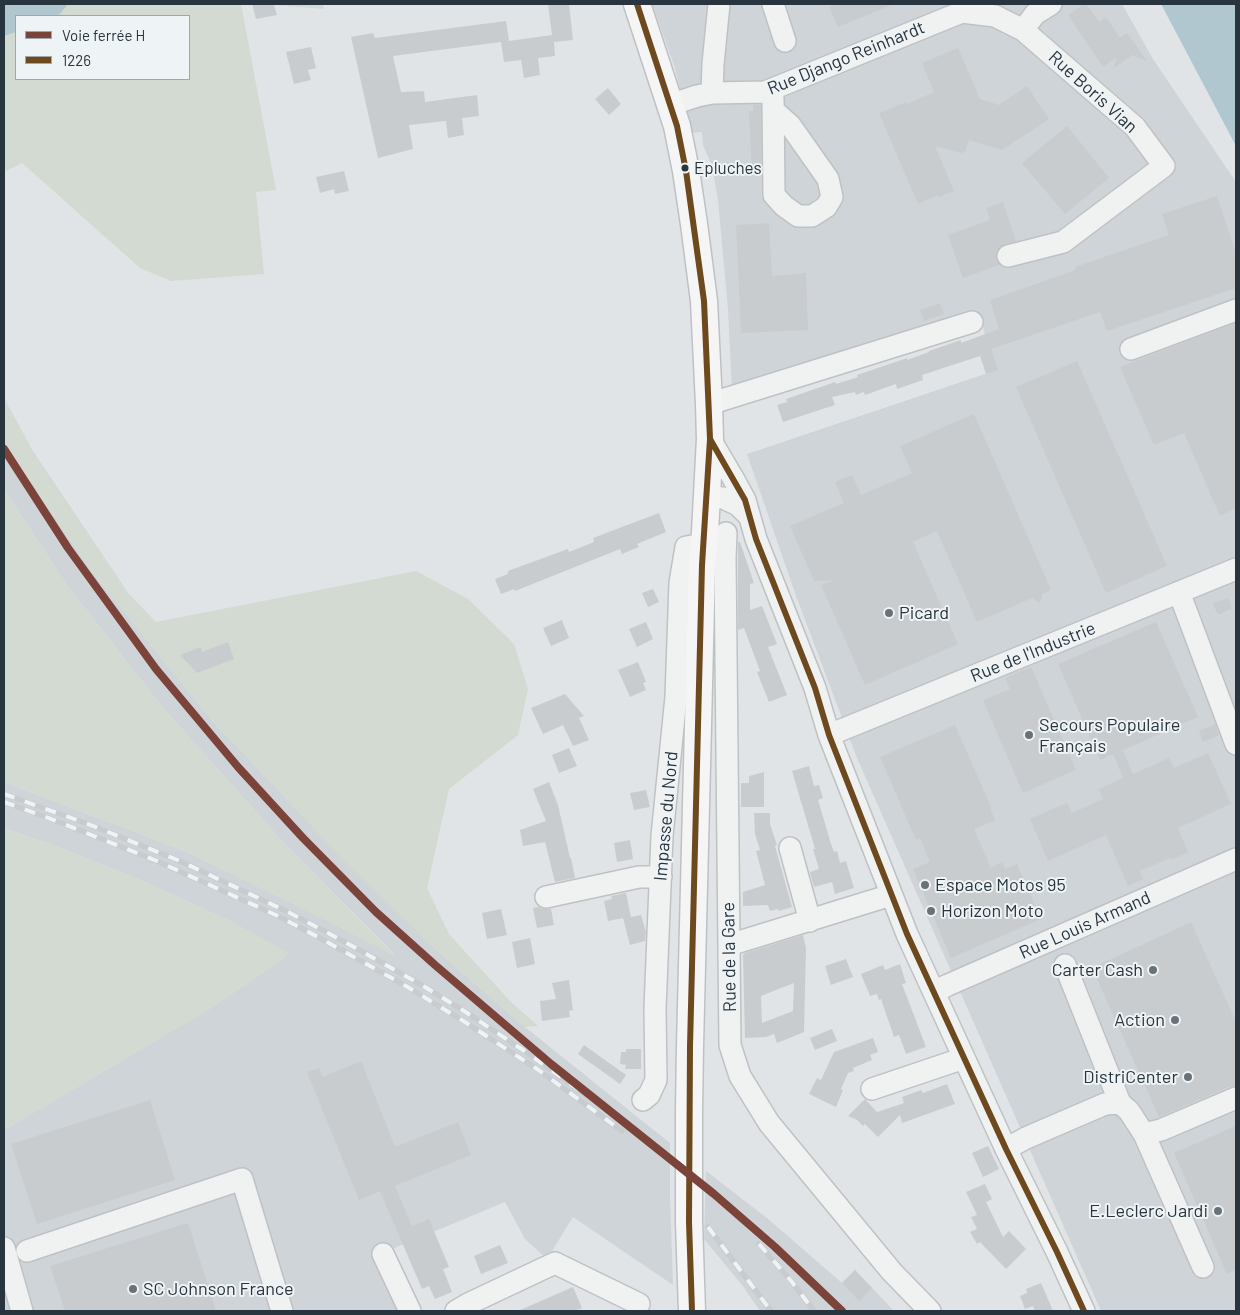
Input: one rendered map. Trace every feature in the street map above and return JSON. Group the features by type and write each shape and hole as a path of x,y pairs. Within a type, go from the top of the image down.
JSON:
{"main road":[{"path":"637,4 677,126 686,171 704,301 709,404 710,439 707,497 712,536 702,565 690,1055 689,1222 692,1311"}],"street":[{"path":"712,93 712,64 719,4"},
{"path":"774,4 785,41"},
{"path":"1023,30 1035,14 1051,4"},
{"name":"Rue Django Reinhardt","path":"670,105 712,93 765,92 773,100 962,8"},
{"name":"Rue Boris Vian","path":"962,8 995,16 1023,30 1135,127 1164,166 1063,242 1008,256"},
{"path":"1131,349 1236,310"},
{"path":"709,404 972,322"},
{"path":"710,439 744,500 756,539 815,688 829,735 907,934 1006,1149 1084,1311"},
{"path":"707,497 723,498 738,505 749,516"},
{"path":"712,536 756,539"},
{"name":"Impasse du Nord","path":"643,1100 649,1095 656,1080 655,1009 662,836 676,697 680,583 686,547 712,536"},
{"name":"Rue de la Gare","path":"712,536 725,558 730,1045 740,1076 769,1123 892,1272 930,1311"},
{"name":"Rue de l'Industrie","path":"829,735 1236,569"},
{"path":"1179,592 1236,744"},
{"path":"790,848 810,921"},
{"name":"Rue Louis Armand","path":"934,992 1236,859"},
{"path":"546,897 639,878 661,877"},
{"path":"730,945 891,895"},
{"path":"1065,965 1120,1103 1129,1111 1144,1134 1203,1267"},
{"path":"872,1089 964,1058"},
{"path":"1144,1134 1161,1130 1236,1098"},
{"path":"1006,1149 1026,1138 1104,1104 1120,1103"},
{"path":"26,1252 242,1179 282,1311"},
{"path":"4,1248 22,1311"},
{"path":"383,1254 410,1311"},
{"path":"456,1311 555,1263 639,1304"}],"shaded area":[{"path":"4,4 241,4 276,190 256,192 264,274 171,281 140,268 22,163 4,172"},
{"path":"264,4 323,4 324,9"},
{"path":"652,4 1122,4 1153,59 1236,182 1236,1311 1101,1311 857,758 795,593 747,454 997,370 978,313 970,316 968,311 732,390 728,309 718,200 712,166 703,145 702,132 691,133 675,68"},
{"path":"4,398 33,451 129,594 156,622 416,571 468,599 514,644 528,689 518,735 449,789 427,888 449,934 510,1001 538,1026 525,1027 433,947 345,862 216,725 92,572 17,462 4,438"},
{"path":"4,438 17,462 92,572 216,725 433,947 525,1027 670,1143 673,1285 573,1217 547,1259 525,1239 505,1202 385,1252 410,1311 4,1311 4,1130 214,1006 284,958 288,953 228,920 142,881 63,849 4,828 4,782 185,851 394,954 282,841 163,708 66,584 4,489"},
{"path":"4,489 66,584 163,708 282,841 395,956 185,851 4,782"},
{"path":"4,828 63,849 142,881 228,920 289,953 214,1006 4,1130"},
{"path":"706,1171 767,1218 842,1283 855,1270 894,1311 760,1311 742,1285 704,1239"}],"water":[{"path":"4,4 68,4 60,14 56,15 15,15 15,32 4,36"},
{"path":"1161,4 1236,4 1236,146"}],"building":[{"path":"252,4 274,5 277,15 256,19"},
{"path":"548,4 569,4 573,40 554,42 555,56 538,58 540,75 524,78 521,60 504,62 501,42 393,56 401,92 424,91 425,102 477,95 479,116 462,118 464,135 448,138 446,121 409,125 413,149 378,158 351,37 373,33 375,38 506,21 509,41 552,35"},
{"path":"837,4 894,4 838,27 829,7"},
{"path":"1086,4 1099,22 1106,17 1120,38 1127,33 1147,61 1132,55 1114,68 1116,58 1103,67 1068,15"},
{"path":"311,47 316,68 308,70 311,80 294,84 286,52"},
{"path":"958,48 980,99 999,105 1027,86 1049,119 1002,150 969,140 966,150 962,153 935,146 954,191 939,197 938,195 918,204 879,113 906,102 907,104 934,92 922,63"},
{"path":"608,88 621,104 609,115 595,99"},
{"path":"753,105 761,105 761,172 752,172 749,111 753,111"},
{"path":"1067,126 1109,178 1065,214 1022,163"},
{"path":"344,171 349,191 335,194 334,189 320,193 316,177"},
{"path":"1217,196 1236,253 1236,288 1107,331 1100,312 991,349 998,370 986,374 980,356 922,375 923,380 897,389 896,384 865,395 864,392 856,395 855,392 832,397 835,405 783,422 777,405 787,402 786,399 835,382 836,384 858,377 857,375 907,358 907,360 961,340 961,343 999,329 990,300 1076,270 1075,267 1169,235 1162,214"},
{"path":"1003,202 1016,241 999,247 996,252 996,259 999,265 963,278 948,235 990,220 986,208"},
{"path":"769,223 772,276 806,273 808,330 741,333 736,225"},
{"path":"940,303 944,314 924,321 920,310"},
{"path":"1236,323 1236,508 1220,516 1184,433 1154,445 1120,367"},
{"path":"1077,361 1167,566 1106,593 1016,387"},
{"path":"974,414 1051,590 1043,594 1040,603 1032,598 977,622 937,531 913,542 958,644 865,685 821,585 835,580 814,581 790,526 844,503 835,482 852,475 861,495 912,473 900,446"},
{"path":"659,513 666,532 637,544 639,547 622,554 620,549 515,591 514,589 501,594 495,579 508,574 508,571 568,549 569,552 594,542 593,538"},
{"path":"738,542 740,542 754,583 750,584 750,610 762,606 777,644 768,647 787,695 769,702 757,672 760,671 744,628 738,630"},
{"path":"653,589 659,602 648,607 642,593"},
{"path":"1228,598 1232,608 1218,615 1213,604"},
{"path":"562,620 569,638 551,646 543,628"},
{"path":"646,622 653,639 637,647 629,629"},
{"path":"1156,622 1198,717 1123,750 1133,774 1169,758 1174,768 1208,753 1231,804 1178,828 1188,852 1140,871 1143,879 1128,886 1106,835 1048,861 1030,819 1067,803 1072,813 1103,799 1099,789 1123,778 1113,754 1100,760 1058,664"},
{"path":"228,642 234,659 197,673 180,655 201,647 202,652"},
{"path":"638,662 646,682 643,683 646,690 630,697 618,670"},
{"name":"Secours Populaire Français","path":"1031,667 1076,770 1023,793 983,700 1010,689 1005,678"},
{"path":"565,694 584,716 579,718 589,740 573,746 563,725 543,734 531,708"},
{"path":"1215,724 1219,735 1203,742 1199,731"},
{"path":"955,725 995,820 974,829 991,868 1002,862 1005,869 1017,864 1041,919 951,958 913,869 930,862 920,838 916,840 880,757"},
{"path":"569,748 577,766 559,773 552,755"},
{"path":"809,766 814,786 819,785 823,798 818,800 831,844 834,852 837,851 840,863 846,861 854,888 835,894 832,882 814,887 810,872 819,869 792,771"},
{"path":"764,772 764,807 741,807 741,783 749,783 749,776"},
{"path":"549,782 558,805 575,878 555,882 545,842 523,846 520,830 546,821 533,789"},
{"path":"646,790 650,807 634,810 630,793"},
{"path":"754,813 770,813 770,824 777,845 775,846 792,907 779,911 778,909 770,911 768,905 743,906 743,892 765,885 756,851 760,850 755,834"},
{"path":"630,840 633,859 617,862 614,843"},
{"path":"626,893 631,917 627,918 641,915 646,932 645,941 630,945 623,918 608,921 604,901 612,899 611,896"},
{"path":"533,908 551,909 554,925 537,928"},
{"path":"501,909 507,935 487,939 482,913"},
{"path":"1191,922 1236,1022 1236,1086 1231,1086 1159,1117 1092,968"},
{"path":"803,935 806,948 804,1032 777,1043 774,1034 766,1037 745,1038 743,955","holes":["794,983 793,1011 762,1023 761,996"]},
{"path":"530,938 535,964 517,968 512,942"},
{"path":"846,959 853,977 831,985 825,966"},
{"path":"900,964 906,983 902,984 926,1047 906,1054 899,1035 894,1037 881,999 879,1000 877,994 870,996 861,974 883,965 885,970"},
{"path":"569,980 573,1010 569,1011 570,1017 542,1021 540,1001 556,999 552,983"},
{"path":"832,1029 837,1041 815,1050 810,1038"},
{"path":"873,1038 878,1052 870,1055 872,1060 853,1068 854,1071 848,1073 836,1107 809,1094 817,1078 821,1080 834,1052"},
{"path":"584,1045 626,1075 620,1084 578,1054"},
{"path":"626,1049 641,1049 641,1069 625,1069 626,1065 620,1064 621,1052 626,1052"},
{"path":"361,1061 395,1147 458,1122 471,1155 395,1186 412,1226 429,1219 449,1267 443,1269 452,1292 435,1299 429,1286 422,1289 380,1191 359,1200 307,1072 319,1068 323,1077"},
{"path":"947,1084 955,1104 902,1123 900,1115 878,1137 865,1124 863,1126 857,1120 848,1116 865,1099 877,1112 904,1103 902,1097 921,1090 923,1093"},
{"path":"150,1100 175,1180 37,1224 11,1144"},
{"name":"E.Leclerc Jardi","path":"1236,1126 1236,1269 1227,1274 1174,1153"},
{"path":"988,1146 999,1169 983,1177 972,1153"},
{"path":"985,1184 992,1199 986,1202 1003,1237 1009,1231 1026,1249 1006,1269 980,1242 977,1244 970,1232 977,1229 971,1217 977,1215 966,1192"},
{"name":"SC Johnson France","path":"188,1223 216,1311 65,1311 50,1266"},
{"path":"500,1245 508,1263 481,1274 474,1256"},
{"path":"855,1270 872,1288 859,1301 842,1283"},
{"path":"1041,1283 1053,1311 1035,1311 1033,1306 1025,1309 1020,1296 1027,1293 1026,1289"},
{"path":"573,1287 582,1308 574,1311 518,1311"}],"railway":[{"path":"4,794 88,824 180,861 290,913 343,941 464,1011 523,1050 627,1124"},
{"path":"4,802 157,861 278,916 318,937 406,986 465,1022 537,1069 622,1131"},
{"path":"708,1227 771,1311"},
{"path":"759,1244 814,1311"}],"rail line":[{"name":"H","path":"4,449 68,548 156,669 238,767 303,838 376,912 435,965 551,1064 714,1194 775,1247 842,1311"}],"transit line":[{"name":"1226","path":"637,4 677,126 686,171 704,301 710,439 745,500 756,539 815,688 829,735 907,934 1006,1149 1084,1311"},
{"name":"1226","path":"692,1311 689,1222 690,1046 702,565 710,439"}],"place":[{"name":"Epluches","path":"685,168"},
{"name":"Picard","path":"889,613"},
{"name":"Secours Populaire Français","path":"1029,735"},
{"name":"Espace Motos 95","path":"925,885"},
{"name":"Horizon Moto","path":"931,911"},
{"name":"Carter Cash","path":"1153,970"},
{"name":"Action","path":"1175,1020"},
{"name":"DistriCenter","path":"1188,1077"},
{"name":"E.Leclerc Jardi","path":"1218,1211"},
{"name":"SC Johnson France","path":"133,1289"}]}
